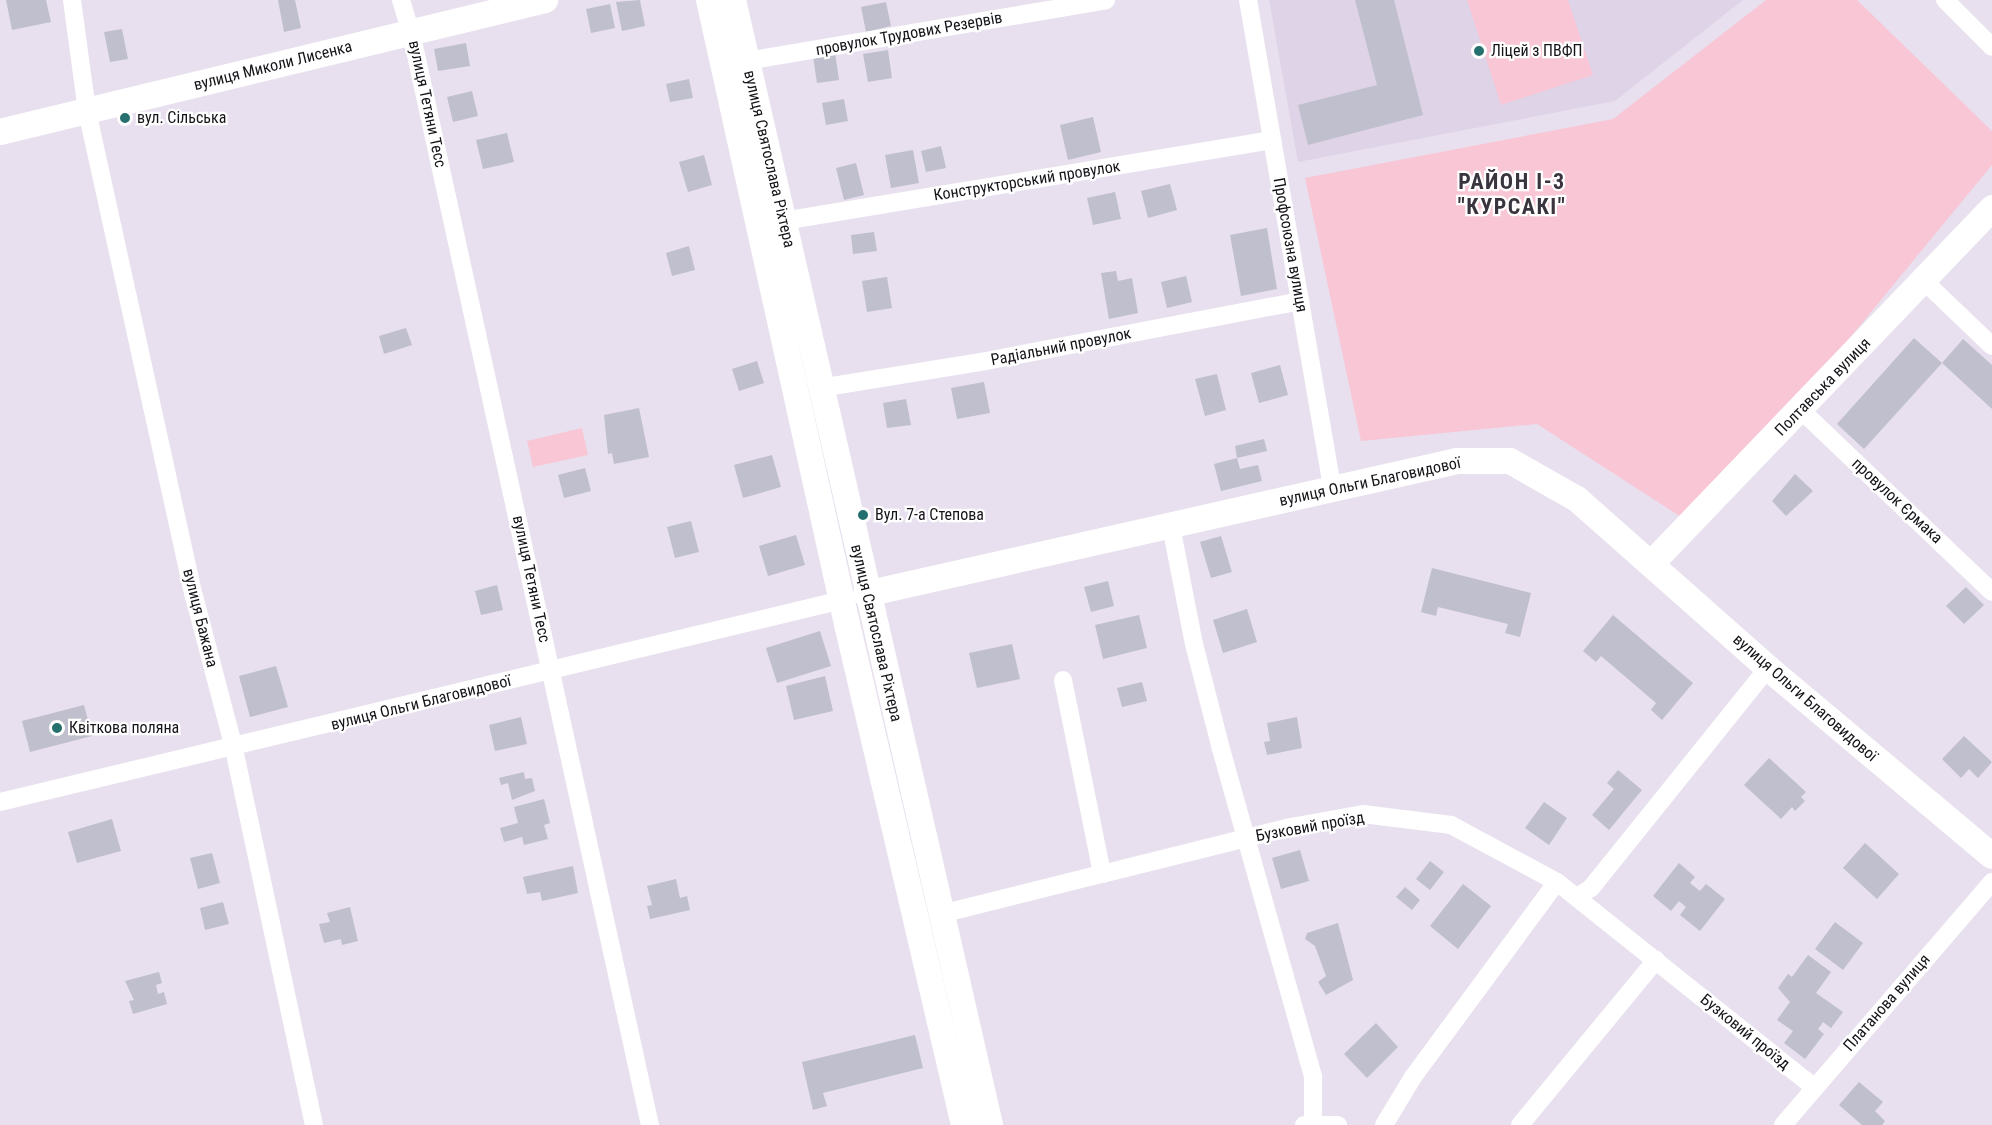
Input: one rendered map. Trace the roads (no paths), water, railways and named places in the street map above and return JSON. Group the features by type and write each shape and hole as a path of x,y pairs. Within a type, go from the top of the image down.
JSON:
{"street":[{"name":"вулиця Бажана","path":"72,0 87,111 194,596 234,748 314,1125"},
{"name":"вулиця Тетяни Тесс","path":"401,0 411,32 650,1125"},
{"name":"вулиця Миколи Лисенка","path":"0,132 545,0"},
{"name":"вулиця Святослава Ріхтера","path":"709,0 842,600 964,1125"},
{"name":"вулиця Святослава Ріхтера","path":"733,0 866,594 990,1125"},
{"name":"провулок Трудових Резервів","path":"747,61 1107,0"},
{"name":"Профсоюзна вулиця","path":"1248,0 1333,490"},
{"path":"1945,0 1992,47"},
{"name":"Конструкторський провулок","path":"783,221 1272,140"},
{"name":"Полтавська вулиця","path":"1652,563 1802,411 1992,208"},
{"path":"1924,280 1992,346"},
{"name":"Радіальний провулок","path":"820,388 986,361 1300,301"},
{"name":"провулок Єрмака","path":"1802,411 1992,592"},
{"name":"вулиця Ольги Благовидової","path":"866,594 1457,461 1510,461 1577,499 1768,668 1992,856"},
{"path":"1171,526 1194,644 1245,839 1313,1077 1308,1124 1338,1125"},
{"name":"вулиця Ольги Благовидової","path":"0,802 551,672 842,600"},
{"path":"1577,897 1591,888 1768,668"},
{"path":"1063,680 1102,874"},
{"name":"Бузковий проїзд","path":"941,914 1245,839 1363,814 1451,825 1557,882 1814,1087"},
{"path":"1384,1125 1413,1077 1557,882"},
{"name":"Платанова вулиця","path":"1783,1125 1992,882"},
{"path":"1520,1125 1656,960"}],"place":[{"name":"Ліцей з ПВФП","path":"1479,51"},
{"name":"вул. Сiльська","path":"125,118"},
{"name":"Вул. 7-а Степова","path":"863,515"},
{"name":"Квіткова поляна","path":"57,728"}],"district":[{"name":"РАЙОН І-3 \"КУРСАКІ\"","path":"1512,194"}]}
